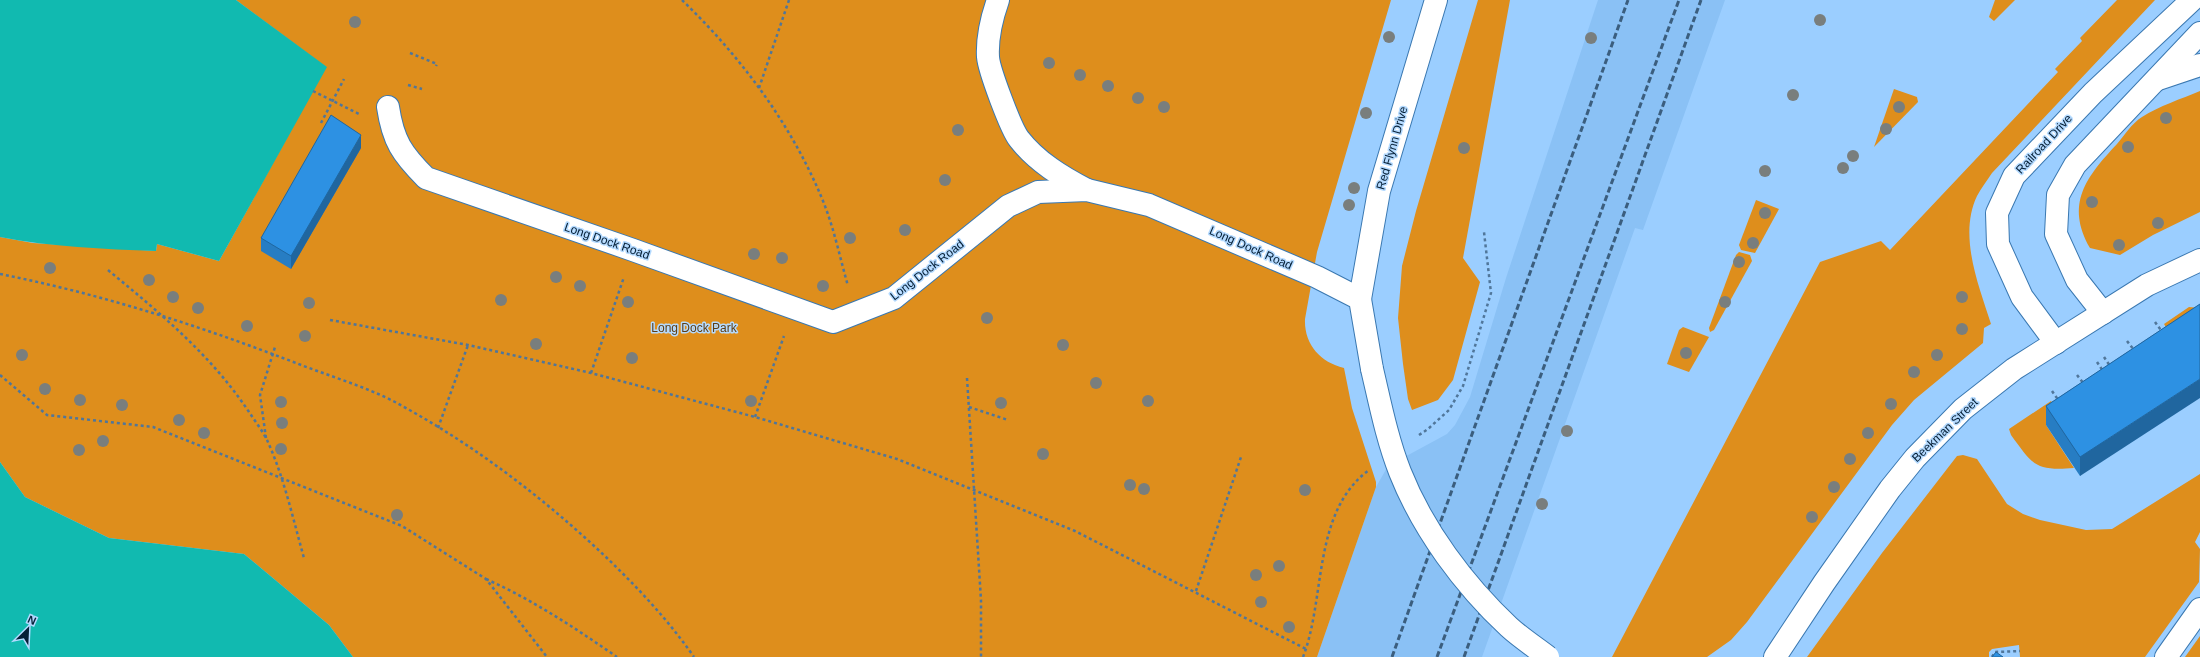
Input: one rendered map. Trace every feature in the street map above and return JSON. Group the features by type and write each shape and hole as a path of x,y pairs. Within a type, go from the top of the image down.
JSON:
{"street":[{"path":"998,0 993,15 988,57 1003,104 1018,139 1054,172 1087,190"},
{"name":"Red Flynn Drive","path":"1360,299 1379,191 1436,0"},
{"name":"Railroad Drive","path":"2056,343 2022,297 1998,244 1997,213 2014,176 2093,93 2192,0"},
{"path":"2103,313 2077,280 2056,234 2058,196 2075,165 2200,33"},
{"path":"2154,80 2200,65"},
{"name":"Long Dock Road","path":"388,107 392,130 406,157 426,178 833,322 894,298 1008,206 1038,192 1087,190 1148,205 1310,274 1360,299"},
{"name":"Beekman Street","path":"1775,657 1824,583 1915,458 1963,409 2014,369 2147,285 2200,260"},
{"path":"1360,299 1372,369 1384,419 1400,472 1423,519 1452,563 1479,596 1510,628 1548,657"},
{"path":"2166,657 2200,610"}],"path":[{"path":"682,0 702,20 758,88 786,126 823,202 856,312"},
{"path":"758,88 789,0"},
{"path":"410,53 437,64 436,66"},
{"path":"321,123 344,78"},
{"path":"407,85 422,90"},
{"path":"313,91 392,130"},
{"path":"591,373 633,250"},
{"path":"108,270 165,317 208,359 238,396 266,438"},
{"path":"0,274 53,285 165,317 272,354 394,402 438,428 523,484 580,532 634,585 694,657"},
{"path":"755,417 794,309"},
{"path":"330,320 468,345 591,373 755,417 897,459 1075,531 1306,649"},
{"path":"2155,322 2166,338"},
{"path":"2127,341 2138,356"},
{"path":"438,428 468,345"},
{"path":"276,347 272,354 260,395 266,438 281,478 304,558"},
{"path":"2104,357 2114,372"},
{"path":"2097,362 2107,377"},
{"path":"0,375 47,415 152,427 402,526 486,578 512,590 569,624 617,657"},
{"path":"2077,375 2087,390"},
{"path":"967,378 981,600 981,657"},
{"path":"2052,391 2062,406"},
{"path":"969,407 1008,420"},
{"path":"1196,592 1240,457"},
{"path":"486,578 547,657"},
{"path":"1992,657 1995,652 2020,650"}],"shaded area":[{"path":"0,0 236,0 327,67 219,261 157,244 156,251 78,247 0,237"},
{"path":"1598,0 1725,0 1643,230 1635,228 1482,657 1317,657 1376,487 1388,466 1447,434 1455,425 1470,397 1506,278"},
{"path":"0,462 25,497 109,538 244,554 329,625 353,657 0,657"}],"green space":[{"name":"Long Dock Park","path":"236,0 1391,0 1317,252 1305,319 1307,336 1315,351 1328,361 1344,368 1352,408 1376,482 1376,487 1317,657 353,657 329,625 244,554 109,538 25,497 0,462 0,237 33,243 156,251 157,244 219,261 326,67"},
{"path":"1478,0 1510,0 1463,258 1480,282 1453,380 1438,400 1412,410 1408,399 1398,318 1402,266 1416,211"},
{"path":"1995,0 2015,0 1994,21 1989,17"},
{"path":"2117,0 2155,0 1992,173 1977,196 1972,211 1969,228 1972,261 1991,324 1984,328 1983,343 1914,400 1892,425 1747,622 1731,640 1707,657 1612,657 1820,262 1881,241 1890,250 2058,72 2055,69 2082,41 2080,38"},
{"path":"1894,89 1917,97 1918,102 1874,147"},
{"path":"2200,91 2200,212 2153,235 2120,255 2090,248 2079,218 2079,204 2082,192 2096,168 2138,120 2163,106"},
{"path":"1756,200 1779,209 1755,253 1741,250 1739,245"},
{"path":"1739,252 1750,255 1752,261 1714,330 1710,332 1709,328 1736,255"},
{"path":"2189,307 2200,308 2174,340 2164,324"},
{"path":"1683,327 1709,337 1689,372 1667,364 1679,330"},
{"path":"2051,401 2060,415 2046,425 2074,468 2051,468 2036,464 2030,459 2011,435 2009,429"},
{"path":"1963,455 1977,459 2007,504 2023,514 2040,520 2086,530 2112,529 2200,474 2200,532 2195,542 2200,549 2199,582 2145,657 2020,657 2019,645 1992,649 1989,652 1989,657 1807,657 1882,553 1957,456"},
{"path":"2200,636 2200,657 2185,657"}],"building":[{"path":"331,115 361,135 291,256 261,238"},
{"path":"2200,304 2200,379 2080,457 2046,406"},
{"path":"1996,652 2003,657 1992,657"}],"railway":[{"path":"1392,657 1628,0"},
{"path":"1437,657 1679,0"},
{"path":"1464,657 1701,0"}]}
